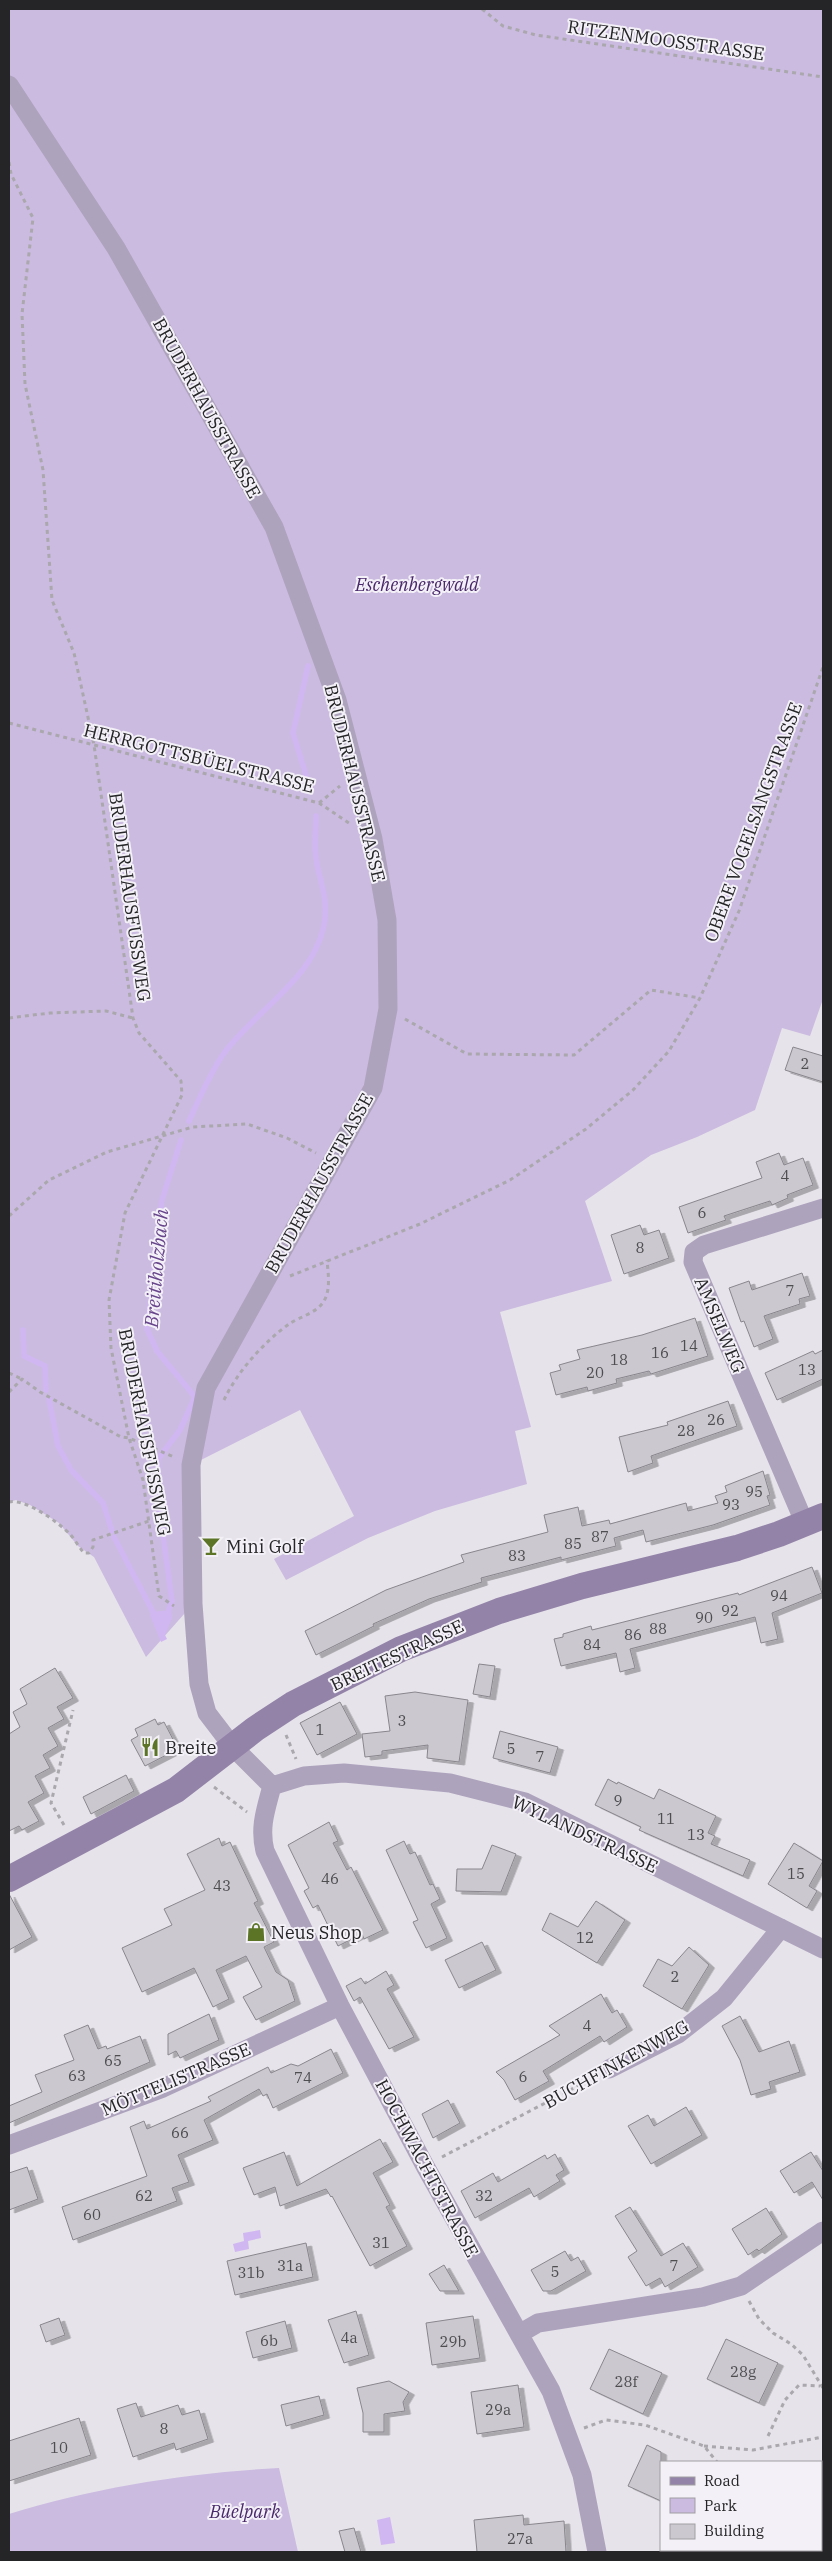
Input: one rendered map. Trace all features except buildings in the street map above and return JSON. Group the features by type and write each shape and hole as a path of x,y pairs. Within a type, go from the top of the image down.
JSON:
{"main road":[{"name":"BREITESTRASSE","path":"9,1879 176,1790 293,1704 401,1649 457,1625 582,1586 737,1548 814,1520"}],"street":[{"name":"BRUDERHAUSSTRASSE","path":"9,85 116,248 274,527 337,700 373,839 387,920 388,1009 373,1088 206,1388 191,1465 193,1604 199,1684 207,1713 233,1747 272,1786"},
{"name":"AMSELWEG","path":"814,1520 693,1262 694,1252 704,1245 823,1208"},
{"name":"WYLANDSTRASSE","path":"272,1786 304,1776 344,1773 450,1782 524,1802 823,1949"},
{"name":"HOCHWACHTSTRASSE","path":"272,1786 262,1822 262,1836 266,1851 340,2006 425,2166 550,2391 582,2475 597,2552"},
{"name":"BUCHFINKENWEG","path":"609,2069 678,2034 724,1998 780,1928"},
{"name":"MÖTTELISTRASSE","path":"9,2145 163,2088 340,2006"},
{"path":"519,2334 538,2323 703,2297 741,2286 823,2231"}],"path":[{"name":"RITZENMOOSSTRASSE","path":"482,9 503,26 536,35 823,76"},
{"name":"BRUDERHAUSFUSSWEG","path":"9,162 11,174 33,218 22,324 25,384 43,470 52,600 74,653 94,744 133,1018 139,1033 180,1081 182,1095 161,1135 125,1213 109,1300 110,1348 129,1438 143,1480 159,1596 166,1603 175,1606"},
{"name":"OBERE VOGELSANGSTRASSE","path":"222,1404 229,1390 272,1338 289,1324 318,1308 324,1301 328,1286 327,1260 420,1224 510,1180 586,1130 633,1090 669,1051 700,998 739,911 823,667"},
{"name":"HERRGOTTSBÜELSTRASSE","path":"9,723 319,803 373,839"},
{"path":"319,803 356,774"},
{"path":"388,1009 467,1054 574,1055 651,990 700,998"},
{"path":"9,1018 50,1013 106,1011 133,1018"},
{"path":"9,1216 49,1180 108,1152 193,1127 247,1124 286,1138 332,1162"},
{"path":"9,1373 121,1437 129,1438 191,1465"},
{"path":"9,1392 22,1380"},
{"path":"9,1502 16,1500 30,1505 59,1524 72,1536 84,1553 89,1553 93,1547 93,1540 149,1521"},
{"path":"65,1826 51,1803 73,1710"},
{"path":"284,1730 298,1764"},
{"path":"212,1785 227,1799 254,1817"},
{"name":"BUCHFINKENWEG","path":"425,2166 609,2069"},
{"path":"741,2286 760,2319 773,2333 791,2344 802,2355 822,2387"},
{"path":"768,2436 785,2400 799,2385 822,2387"},
{"path":"567,2435 606,2420 645,2425 704,2446 753,2450 823,2437"},
{"path":"704,2446 716,2461"}],"green space":[{"name":"Eschenbergwald","path":"9,9 823,9 823,999 810,1036 782,1028 755,1110 697,1137 651,1155 585,1201 612,1281 500,1312 531,1427 515,1431 527,1484 435,1511 368,1538 286,1580 274,1559 354,1516 300,1410 191,1465 193,1604 146,1657 94,1557 78,1546 59,1523 30,1505 16,1500 9,1502"},
{"name":"Büelpark","path":"279,2468 298,2552 9,2552 9,2514 75,2496 142,2483 245,2470"}],"shaded area":[{"path":"171,1610 172,1618 165,1635 167,1639 161,1642 150,1615 153,1612"},
{"path":"260,2230 261,2238 248,2241 249,2249 235,2252 233,2244 244,2241 243,2233"},
{"path":"390,2517 395,2543 381,2545 377,2520"}],"waterway":[{"path":"308,666 293,733 310,788"},
{"name":"Breitiholzbach","path":"189,1121 208,1080 222,1056 250,1024 298,976 311,958 320,939 325,909 324,894 315,853 316,816"},
{"name":"Breitiholzbach","path":"158,1493 158,1459 180,1430 195,1397 157,1351 147,1329 162,1200 181,1140"},
{"path":"23,1330 24,1356 45,1366 46,1390"},
{"path":"49,1399 58,1446 71,1470 103,1503 112,1531"},
{"name":"Breitiholzbach","path":"159,1506 172,1601 169,1609"},
{"path":"114,1537 153,1612"}],"place":[{"name":"Mini Golf","path":"211,1546"},
{"name":"Breite","path":"150,1747"},
{"name":"Neus Shop","path":"256,1932"}]}
